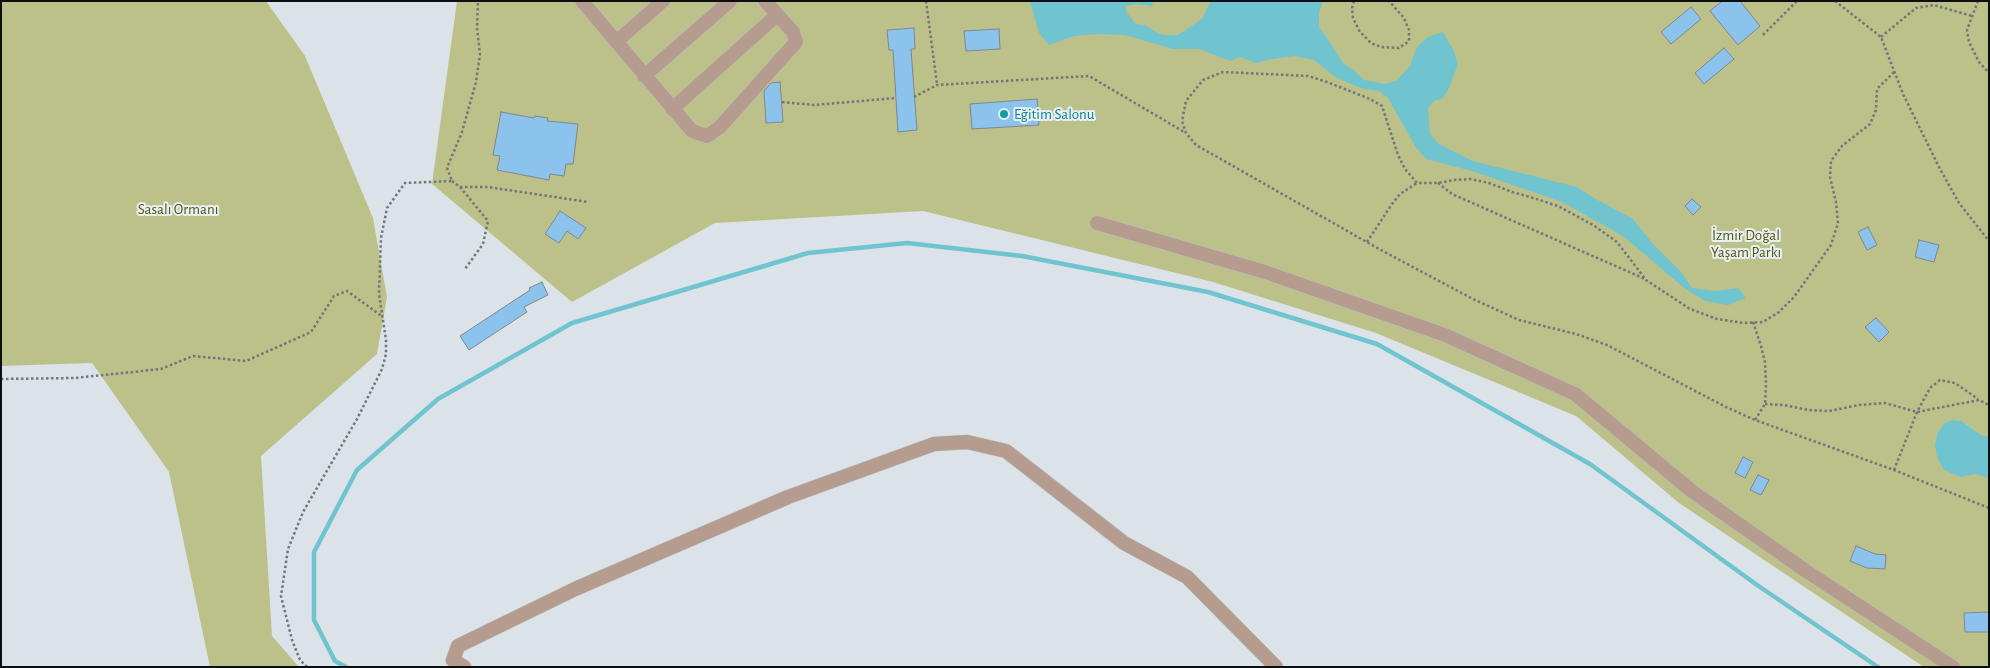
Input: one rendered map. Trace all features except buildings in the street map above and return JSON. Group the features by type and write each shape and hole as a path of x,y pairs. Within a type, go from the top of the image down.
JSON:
{"street":[{"path":"616,42 663,1"},
{"path":"644,76 730,1"},
{"path":"590,4 616,42 672,109 692,131 707,136 720,128 796,42 793,32 765,1"},
{"path":"672,109 776,15"},
{"path":"1097,224 1264,272 1436,332 1575,394 1693,492 1806,571 1953,667"},
{"path":"464,667 453,660 458,646 575,589 788,497 934,444 967,442 1006,451 1124,543 1187,577 1276,667"}],"path":[{"path":"465,268 483,244 488,221 460,187 452,181 447,168 462,132 476,82 480,54 477,28 478,1"},
{"path":"926,1 937,84"},
{"path":"1354,1 1352,8 1353,18 1360,32 1371,43 1399,48 1409,41 1409,30 1404,18 1389,1"},
{"path":"1763,35 1797,1"},
{"path":"1835,1 1881,37 1894,72 1920,129 1959,203 1989,241"},
{"path":"1978,1 1967,30 1969,42 1979,62 1989,73"},
{"path":"1881,37 1916,8 1934,5 1972,16"},
{"path":"1186,134 1182,121 1186,101 1203,80 1223,72 1308,76 1327,82 1382,106 1398,155 1405,169 1417,183"},
{"path":"1438,183 1452,194 1646,280 1690,309 1717,319 1763,322 1779,312 1794,297 1831,245 1838,223 1836,202 1830,177 1831,161 1842,146 1870,124 1876,110 1877,89 1894,72"},
{"path":"914,97 937,84 1089,76 1186,134 1196,145 1367,242 1473,299 1518,320 1576,334 1606,345 1726,407 1756,420 1894,470 1989,508"},
{"path":"782,102 814,105 896,98"},
{"path":"1367,242 1400,194 1417,183 1438,183 1470,179 1489,183 1558,206 1593,225 1617,242 1646,280"},
{"path":"307,667 300,660 292,640 281,596 288,549 303,512 357,419 382,369 386,354 379,294 381,238 387,208 404,184 452,181"},
{"path":"460,187 488,187 588,202"},
{"path":"1,379 76,378 161,369 193,356 246,360 311,332 334,296 347,291 383,317"},
{"path":"1753,322 1765,362 1765,404 1756,420"},
{"path":"1894,470 1917,412 1930,388 1940,380 1955,383 1989,405"},
{"path":"1765,404 1829,411 1885,404 1917,412 1979,400"}],"green space":[{"name":"Sasalı Ormanı","path":"1,1 266,1 305,56 373,218 387,297 377,354 261,456 272,636 299,667 210,667 169,472 92,363 1,366"},
{"name":"İzmir Doğal Yaşam Parkı","path":"457,1 1989,1 1989,667 1924,667 1679,503 1576,416 1376,333 1213,282 923,211 715,223 572,302 432,184"}],"water":[{"path":"1030,1 1153,1 1152,6 1137,4 1125,6 1127,13 1136,24 1145,25 1159,34 1178,35 1202,19 1211,1 1323,1 1319,12 1319,26 1344,64 1354,70 1364,80 1386,84 1397,80 1410,66 1417,47 1428,37 1443,32 1454,51 1458,64 1443,98 1434,101 1428,108 1430,134 1439,144 1473,161 1577,187 1633,219 1653,244 1681,272 1692,288 1715,291 1738,288 1746,298 1728,305 1705,301 1683,287 1623,236 1562,202 1472,171 1426,159 1415,146 1388,98 1379,91 1363,89 1337,78 1314,60 1295,56 1256,63 1240,57 1231,61 1199,49 1173,49 1125,35 1098,34 1074,36 1049,45 1039,33"},
{"path":"1952,420 1961,421 1981,435 1989,437 1989,478 1975,474 1961,477 1944,470 1937,457 1935,445 1938,432 1944,424"}],"waterway":[{"path":"346,667 335,661 314,620 314,552 357,470 438,399 572,323 808,253 907,243 1022,256 1208,292 1377,344 1590,464 1757,585 1878,667"}],"place":[{"name":"Eğitim Salonu","path":"1004,114"}]}
